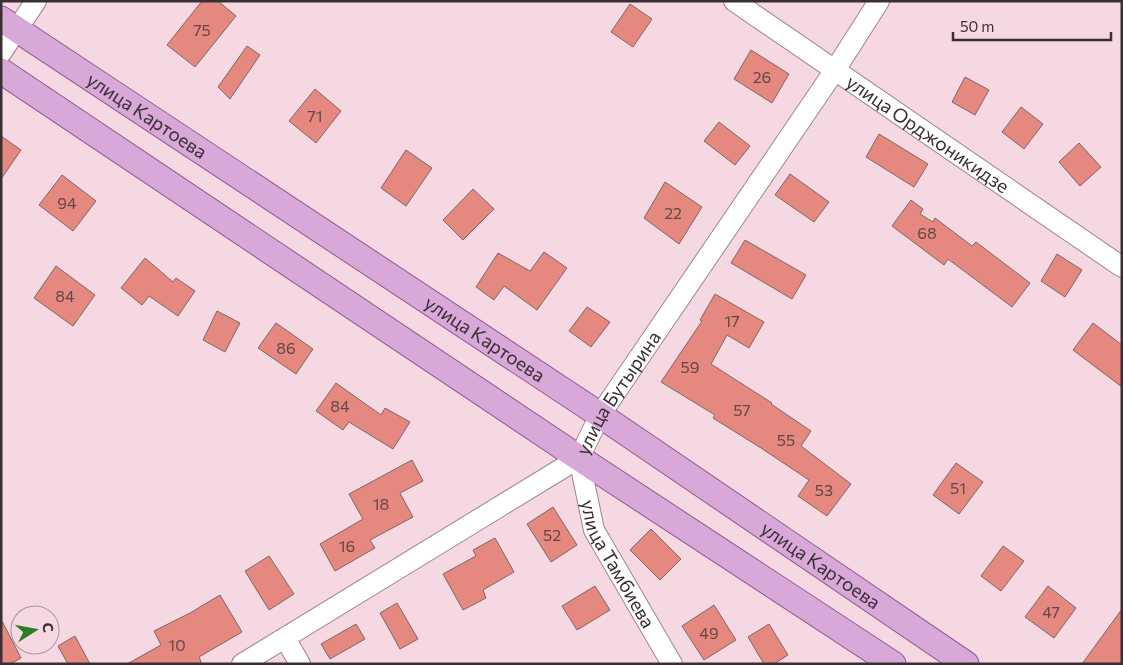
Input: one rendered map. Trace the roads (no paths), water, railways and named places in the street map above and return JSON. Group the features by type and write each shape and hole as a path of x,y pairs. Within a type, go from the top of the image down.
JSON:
{"main road":[{"name":"улица Картоева","path":"9,24 600,415 966,664"},
{"path":"1,71 579,458 893,664"}],"street":[{"path":"1,53 9,24 36,1"},
{"name":"улица Орджоникидзе","path":"734,1 1122,267"},
{"name":"улица Бутырина","path":"242,664 579,458 600,415 835,70 879,1"},
{"name":"улица Тамбиева","path":"579,458 594,530 672,664"},
{"path":"285,638 300,664"}]}
